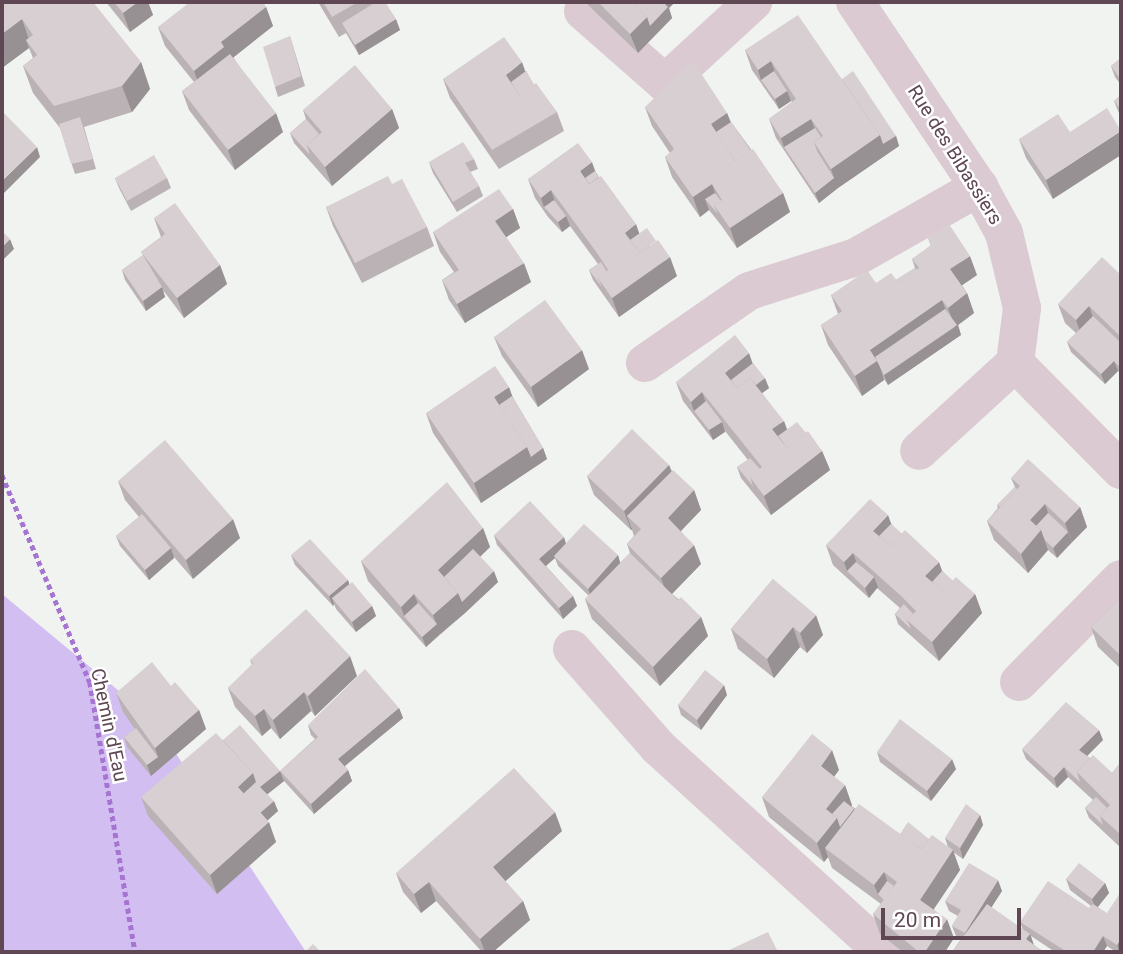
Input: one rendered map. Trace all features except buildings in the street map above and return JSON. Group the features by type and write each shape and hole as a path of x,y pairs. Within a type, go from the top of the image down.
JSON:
{"street":[{"path":"583,10 665,83 753,2"},
{"name":"Rue des Bibassiers","path":"855,2 979,187 1004,233 1022,308 1015,363"},
{"path":"645,363 749,291 856,257 979,187"},
{"path":"919,451 1015,363 1121,470"},
{"path":"1019,682 1121,579"},
{"path":"572,649 659,747 883,952"}],"path":[{"name":"Chemin d'Eau","path":"2,475 90,682 135,952"}],"shaded area":[{"path":"2,594 154,720 306,952 2,952"}]}
